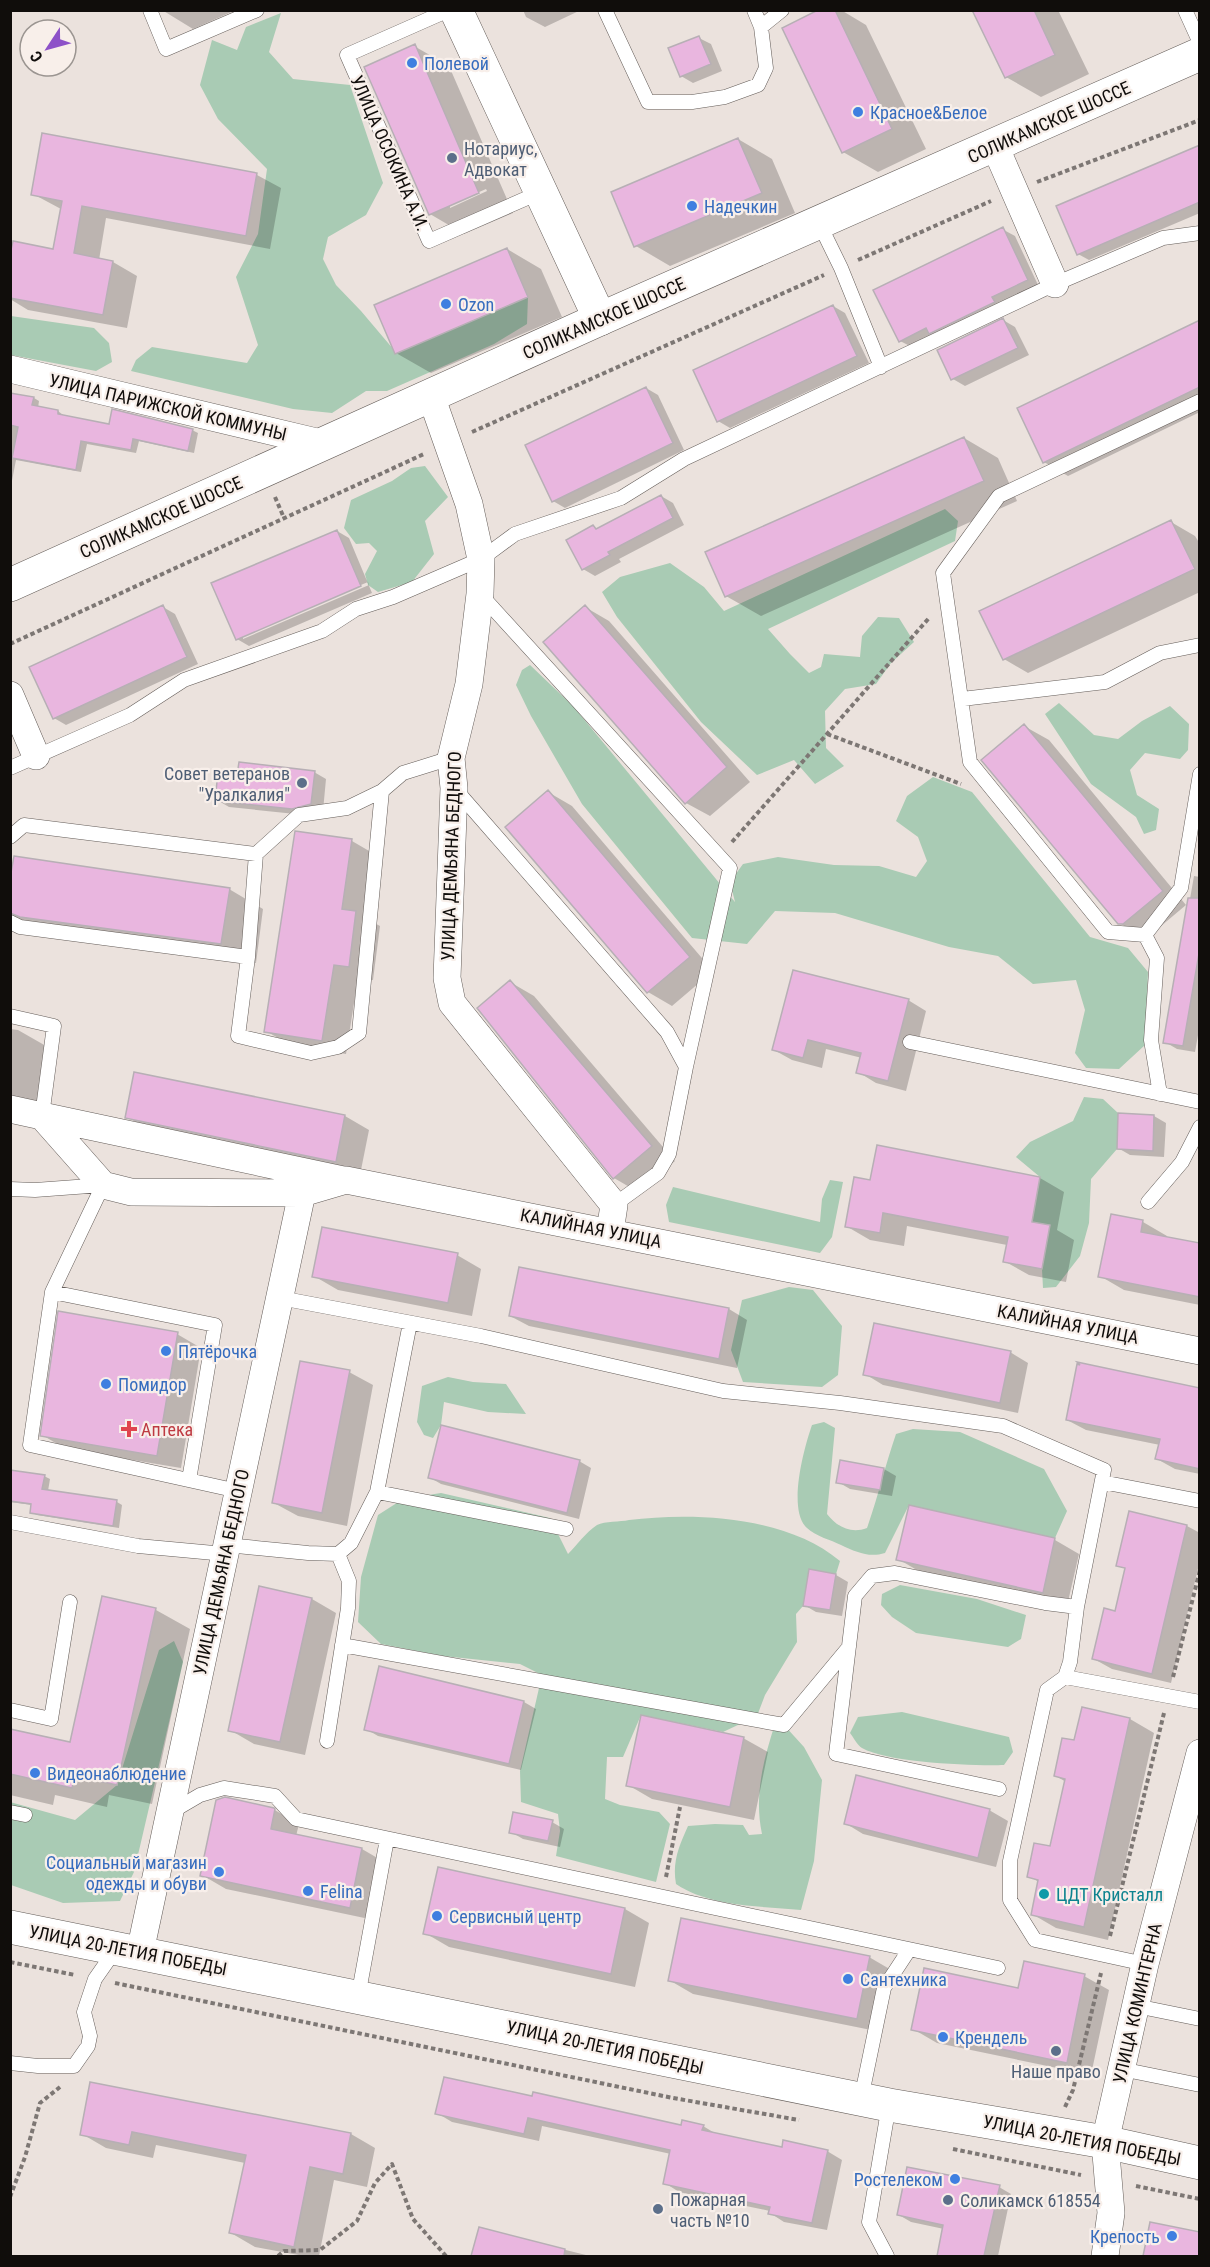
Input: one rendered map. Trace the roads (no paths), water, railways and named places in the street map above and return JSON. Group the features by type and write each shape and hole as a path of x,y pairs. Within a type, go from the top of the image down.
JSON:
{"main road":[{"path":"456,10 600,319"},
{"name":"СОЛИКАМСКОЕ ШОССЕ","path":"10,585 600,319 1200,54"},
{"name":"УЛИЦА 20-ЛЕТИЯ ПОБЕДЫ","path":"10,1927 875,2102 1106,2142 1200,2163"}],"street":[{"path":"995,146 1055,284"},
{"name":"УЛИЦА ПАРИЖСКОЙ КОММУНЫ","path":"10,369 324,444"},
{"name":"УЛИЦА ДЕМЬЯНА БЕДНОГО","path":"431,396 469,504 481,559 480,594 469,684 451,758 454,788 447,978 452,1003 614,1205"},
{"path":"10,695 36,756"},
{"path":"10,1108 346,1180"},
{"path":"42,1116 103,1185"},
{"name":"КАЛИЙНАЯ УЛИЦА","path":"103,1185 131,1192 302,1193 346,1180 1200,1351"},
{"name":"УЛИЦА ДЕМЬЯНА БЕДНОГО","path":"128,1950 170,1813 302,1193"},
{"path":"610,1232 614,1205"},
{"name":"УЛИЦА КОМИНТЕРНА","path":"1105,2256 1111,2213 1106,2142 1145,1964 1200,1753"}],"lane":[{"path":"150,10 166,49 257,10"},
{"name":"УЛИЦА ОСОКИНА А.И.","path":"449,10 346,55 429,241 541,192"},
{"path":"605,10 648,102 692,102 725,97 758,85 766,68 761,27 754,10"},
{"path":"761,27 783,10"},
{"path":"1185,10 1200,43"},
{"path":"819,223 841,268 881,367"},
{"path":"10,768 130,715 184,680 322,631 356,609 393,597 481,559 514,534 621,498 684,459 1055,284 1163,238 1200,232"},
{"path":"1144,935 1108,932 970,762 943,573 999,496 1200,401"},
{"path":"480,594 730,868 669,1154 658,1173 614,1205"},
{"path":"962,699 1105,682 1160,653 1200,645"},
{"path":"382,791 359,1033 338,1047 311,1053 238,1036 248,957 256,854 299,815 347,808 382,791 403,773 451,758"},
{"path":"1144,935 1181,888 1200,774"},
{"path":"454,788 667,1032 686,1067"},
{"path":"10,837 24,825 256,854"},
{"path":"10,922 20,927 248,957"},
{"path":"1144,935 1157,958 1151,1040 1160,1094"},
{"path":"10,1016 54,1026 42,1116"},
{"path":"910,1042 1200,1102"},
{"path":"1148,1202 1182,1162 1200,1127"},
{"path":"10,1189 35,1190 103,1185 52,1292 30,1445 238,1491"},
{"path":"52,1292 215,1325 189,1480"},
{"path":"280,1298 481,1336 723,1391 840,1403 1003,1426 1104,1470 1077,1607 1070,1662 1065,1677 1047,1690 1010,1861 1010,1900 1035,1940 1145,1964"},
{"path":"10,1522 138,1546 338,1554 351,1543 377,1492 410,1323"},
{"path":"1102,1482 1200,1501"},
{"path":"377,1492 566,1529"},
{"path":"327,1741 348,1608 349,1581 338,1554"},
{"path":"999,1789 836,1754 855,1596 872,1576 895,1573 1045,1603 1077,1607"},
{"path":"10,1710 51,1719 70,1602"},
{"path":"342,1645 784,1725 849,1647"},
{"path":"1065,1677 1200,1702"},
{"path":"170,1813 200,1795 224,1788 275,1796 296,1820 998,1968"},
{"path":"10,1812 25,1815"},
{"path":"358,1997 387,1839"},
{"path":"10,2063 74,2066 88,2046 90,2036 84,2013 94,1979 128,1950"},
{"path":"887,2256 869,2222 875,2102 884,1988 909,1950"},
{"path":"1136,2006 1200,2019"},
{"path":"1121,2070 1200,2085"}],"place":[{"name":"Полевой","path":"412,63"},
{"name":"Красное&Белое","path":"858,112"},
{"name":"Нотариус, Адвокат","path":"452,158"},
{"name":"Надечкин","path":"692,206"},
{"name":"Ozon","path":"446,304"},
{"name":"Совет ветеранов \"Уралкалия\"","path":"302,783"},
{"name":"Пятёрочка","path":"166,1351"},
{"name":"Помидор","path":"106,1384"},
{"name":"Аптека","path":"129,1429"},
{"name":"Видеонаблюдение","path":"35,1773"},
{"name":"Социальный магазин одежды и обуви","path":"219,1872"},
{"name":"Felina","path":"308,1891"},
{"name":"ЦДТ Кристалл","path":"1044,1894"},
{"name":"Сервисный центр","path":"437,1916"},
{"name":"Сантехника","path":"848,1979"},
{"name":"Крендель","path":"943,2037"},
{"name":"Наше право","path":"1056,2051"},
{"name":"Ростелеком","path":"955,2179"},
{"name":"Соликамск 618554","path":"948,2200"},
{"name":"Пожарная часть №10","path":"658,2209"},
{"name":"Крепость","path":"1172,2236"}]}
